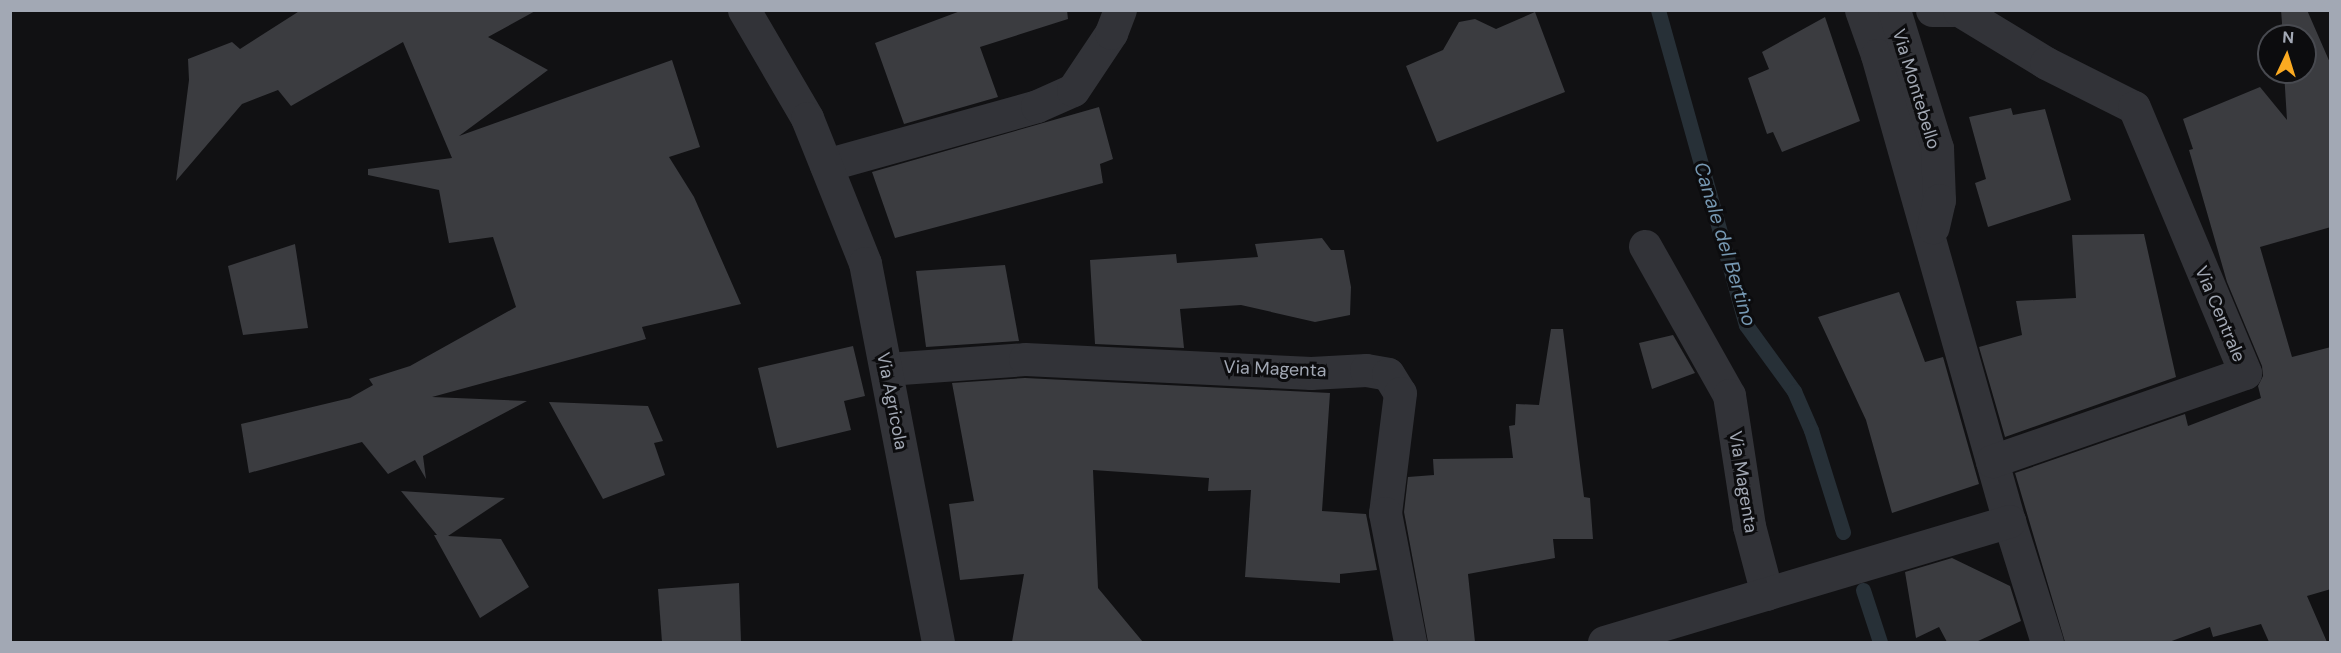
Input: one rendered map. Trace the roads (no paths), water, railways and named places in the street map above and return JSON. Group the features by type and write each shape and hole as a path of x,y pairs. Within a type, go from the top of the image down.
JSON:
{"street":[{"name":"Via Agricola","path":"744,10 807,118 865,263 938,642"},
{"path":"826,165 1037,106 1073,90 1111,33 1120,10"},
{"path":"1861,10 1931,239 2008,521 2047,642"},
{"name":"Via Montebello","path":"1894,10 1937,147 1939,200 1931,239"},
{"path":"1932,10 1953,10"},
{"name":"Via Centrale","path":"1959,10 2046,63 2134,107 2245,373 1992,461"},
{"name":"Via Magenta","path":"1645,246 1729,395 1749,526 1782,590"},
{"name":"Via Magenta","path":"887,369 1025,359 1311,373 1366,369 1388,374 1400,393 1385,513 1410,642"},
{"path":"1604,642 2008,521"}],"waterway":[{"name":"Canale del Bertino","path":"1658,10 1746,325 1794,391 1811,430 1843,532"},
{"name":"Canale del Bertino","path":"1863,590 1880,642"}]}
